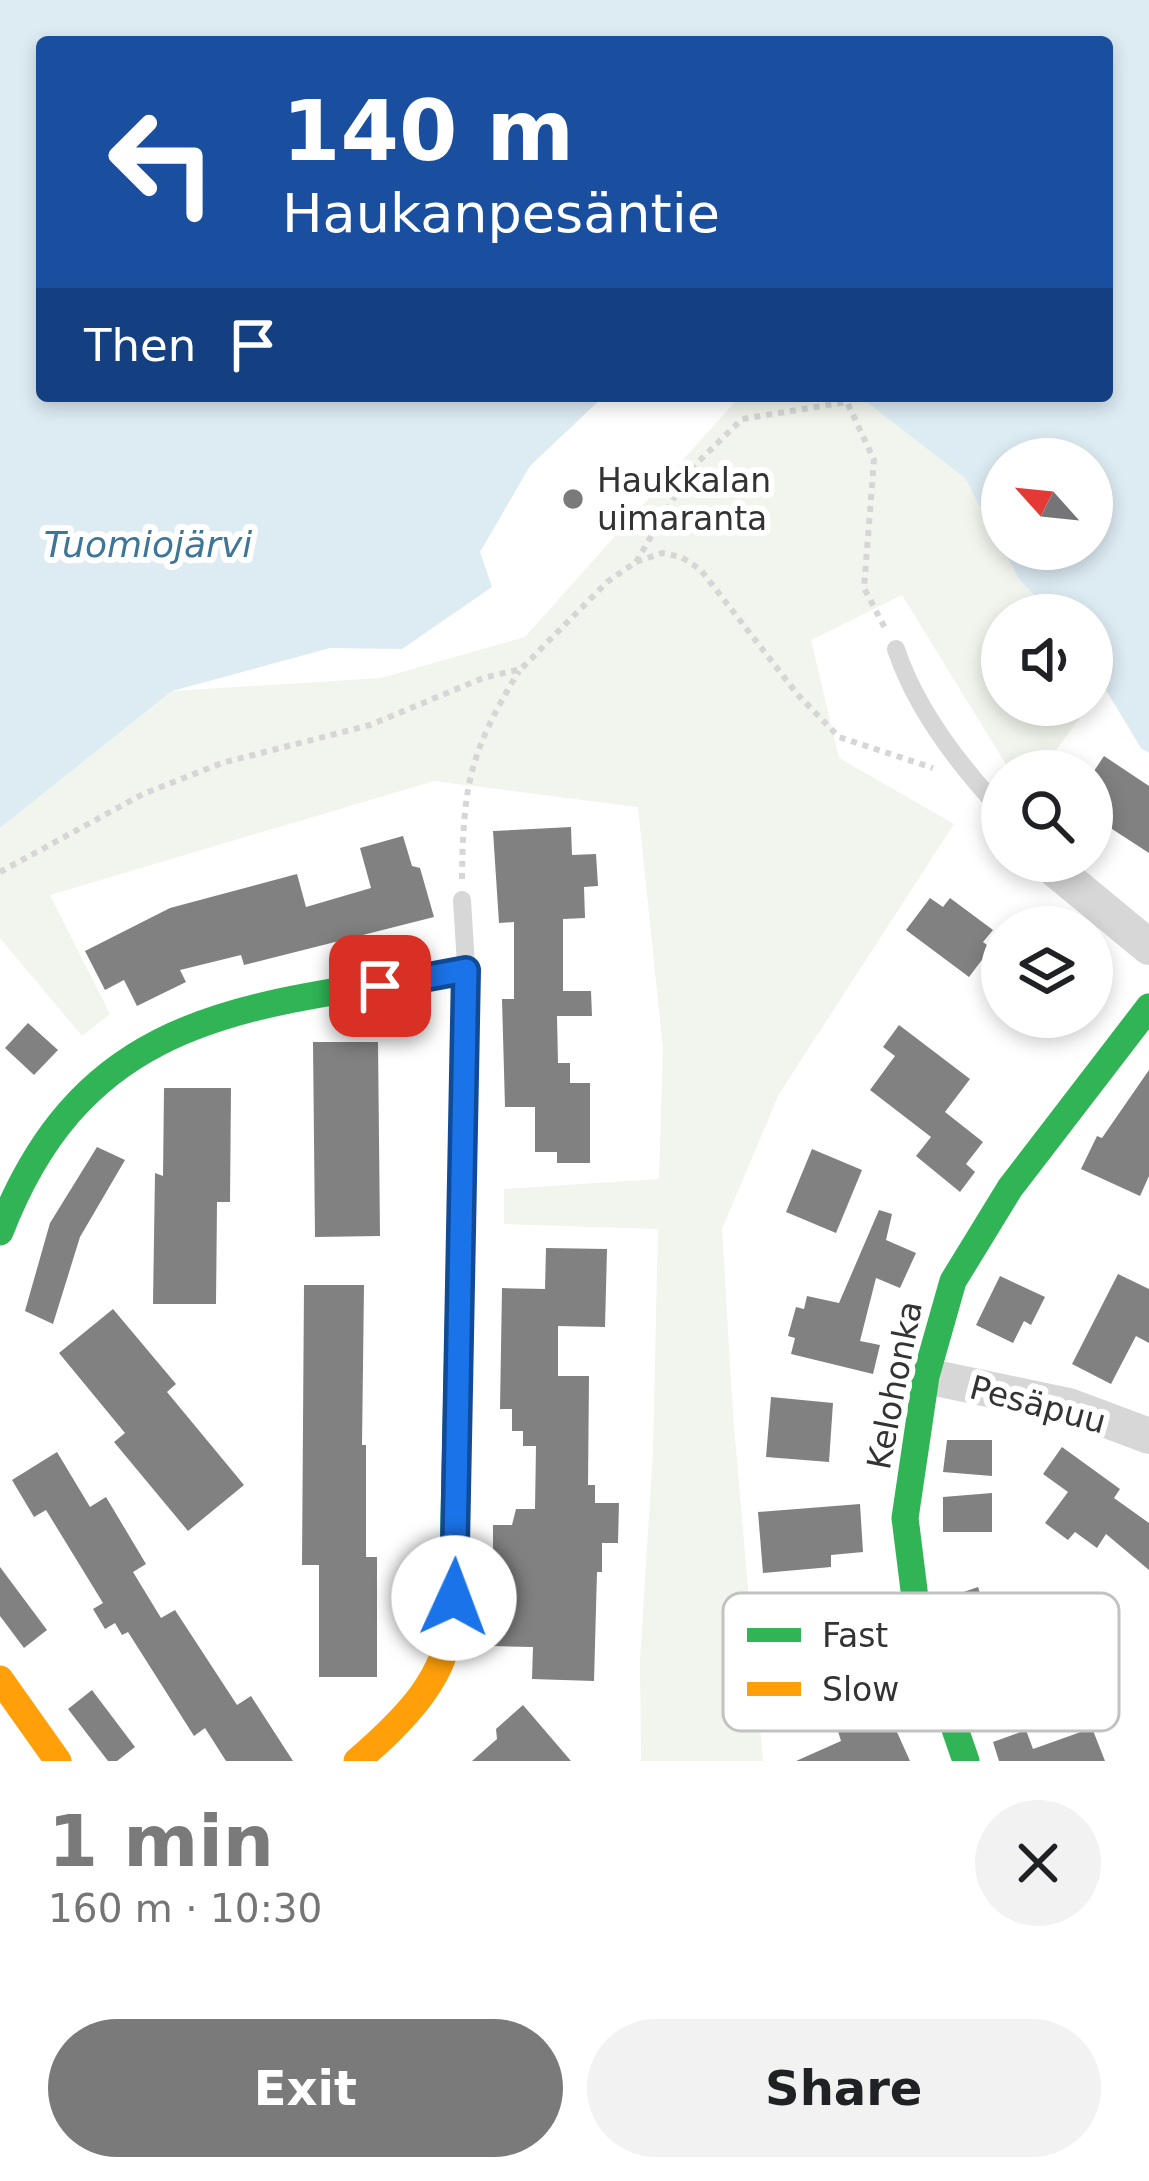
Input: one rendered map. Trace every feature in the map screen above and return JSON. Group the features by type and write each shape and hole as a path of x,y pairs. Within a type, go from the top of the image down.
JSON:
{"street":[{"path":"1070,882 1149,947"},
{"path":"0,1232 34,1153 74,1102 136,1054 186,1027 294,1001 466,970 452,1631 440,1672 411,1713 357,1761"},
{"name":"Kelohonka","path":"914,1593 905,1518 926,1376 953,1281 1010,1188 1149,1007"},
{"name":"Pesäpuu","path":"926,1376 1069,1406 1149,1436"},
{"path":"0,1678 58,1761"},
{"name":"Kelohonka","path":"956,1731 966,1761"}],"lane":[{"path":"896,649 907,682 981,789"},
{"path":"462,900 466,970"}],"path":[{"path":"636,562 691,469 742,418 847,402 874,460 864,588 896,649"},
{"path":"462,900 467,777 483,732 521,668 607,582 636,562 662,553 681,556 700,569 798,695 839,737 886,756 970,777"},
{"path":"0,872 143,794 202,771 370,724 483,678 521,668"}],"shaded area":[{"path":"735,402 872,402 965,478 981,508 981,570 1014,570 1033,594 981,594 981,724 902,595 811,640 839,758 954,824 779,1094 722,1229 748,1593 723,1593 723,1731 760,1731 763,1761 641,1761 640,1660 653,1452 658,1229 504,1224 504,1189 659,1179 663,1049 638,807 434,781 50,895 110,1014 82,1036 0,938 0,828 172,691 381,678 525,637"},
{"path":"982,726 1074,726 1056,750 997,750"}],"water":[{"name":"Tuomiojärvi","path":"0,0 1149,0 1149,753 1141,748 1113,702 1113,594 1033,594 1014,570 1113,570 1113,438 981,438 981,508 965,478 867,402 1113,402 1113,36 36,36 36,402 598,402 530,466 480,552 492,587 402,649 330,648 172,691 0,828"}],"building":[{"path":"1113,762 1149,786 1149,853 1113,830"},
{"path":"571,827 572,855 596,854 598,886 584,887 585,918 563,919 563,991 591,991 592,1016 557,1016 558,1063 570,1063 570,1083 590,1083 590,1163 557,1163 557,1152 535,1152 535,1107 505,1107 502,999 514,999 514,922 499,923 493,831"},
{"path":"403,836 412,866 420,868 434,917 244,965 241,955 180,970 186,982 137,1006 124,980 105,990 85,951 170,908 297,874 306,907 371,888 360,848"},
{"path":"930,898 943,907 950,898 981,921 981,961 969,977 906,930"},
{"path":"28,1023 58,1050 34,1075 5,1048"},
{"path":"899,1025 970,1079 945,1112 983,1142 966,1164 975,1172 960,1192 916,1156 931,1137 870,1090 895,1056 883,1047"},
{"path":"313,1042 378,1042 380,1236 315,1237"},
{"path":"1149,1070 1149,1176 1140,1196 1081,1169 1097,1136 1102,1138"},
{"path":"164,1088 231,1088 230,1202 217,1202 216,1304 153,1304 155,1173 163,1176"},
{"path":"97,1147 125,1160 80,1237 53,1324 25,1311 50,1223"},
{"path":"812,1149 862,1170 836,1233 786,1212"},
{"path":"879,1210 892,1214 886,1240 916,1253 900,1288 876,1278 860,1341 880,1345 873,1374 791,1354 795,1338 788,1336 796,1307 804,1309 807,1296 839,1303"},
{"path":"546,1248 607,1249 605,1327 558,1326 558,1376 589,1376 588,1485 595,1485 595,1503 619,1503 618,1543 602,1543 602,1572 597,1572 594,1681 532,1679 533,1647 493,1646 493,1525 512,1525 516,1509 535,1509 536,1446 523,1446 523,1431 512,1431 512,1409 500,1409 502,1288 545,1289"},
{"path":"1118,1274 1149,1289 1149,1343 1136,1336 1111,1384 1072,1364"},
{"path":"1000,1276 1045,1297 1031,1325 1024,1321 1013,1343 976,1325"},
{"path":"304,1285 364,1285 362,1445 366,1445 366,1557 377,1557 377,1677 319,1677 319,1565 302,1565"},
{"path":"113,1309 176,1384 167,1392 244,1485 188,1531 114,1442 125,1433 59,1353"},
{"path":"771,1397 833,1403 829,1462 766,1457"},
{"path":"947,1440 992,1440 992,1476 943,1472"},
{"path":"1062,1447 1120,1489 1114,1498 1149,1523 1149,1570 1106,1534 1097,1548 1075,1532 1068,1540 1045,1523 1068,1492 1043,1474"},
{"path":"57,1452 90,1507 106,1497 146,1564 133,1572 161,1618 175,1610 237,1705 251,1696 293,1761 226,1761 205,1728 194,1736 128,1632 122,1635 115,1623 105,1629 93,1609 103,1603 46,1510 34,1517 12,1480"},
{"path":"992,1493 992,1532 943,1532 943,1497"},
{"path":"860,1504 863,1552 831,1555 831,1567 763,1573 758,1512"},
{"path":"0,1567 47,1630 24,1648 0,1616"},
{"path":"92,1690 135,1747 117,1761 108,1761 68,1709"},
{"path":"523,1705 571,1761 472,1761 497,1739 496,1729"},
{"path":"838,1731 896,1731 910,1761 796,1761 841,1741"},
{"path":"1026,1731 1033,1749 1093,1731 1105,1761 999,1761 993,1742"}],"traffic: fast":[{"path":"0,1232 37,1157 80,1100 131,1059 187,1029 249,1009 466,970 452,1611"},
{"path":"914,1593 905,1518 926,1376 953,1281 1010,1188 1149,1007"},
{"path":"956,1731 966,1761"}],"traffic: slow":[{"path":"357,1761 407,1713 434,1676 450,1634 452,1611"},
{"path":"0,1679 58,1761"}],"place":[{"name":"Haukkalan uimaranta","path":"573,499"}],"route":[{"path":"380,986 466,970 457,1249 454,1598"}]}
